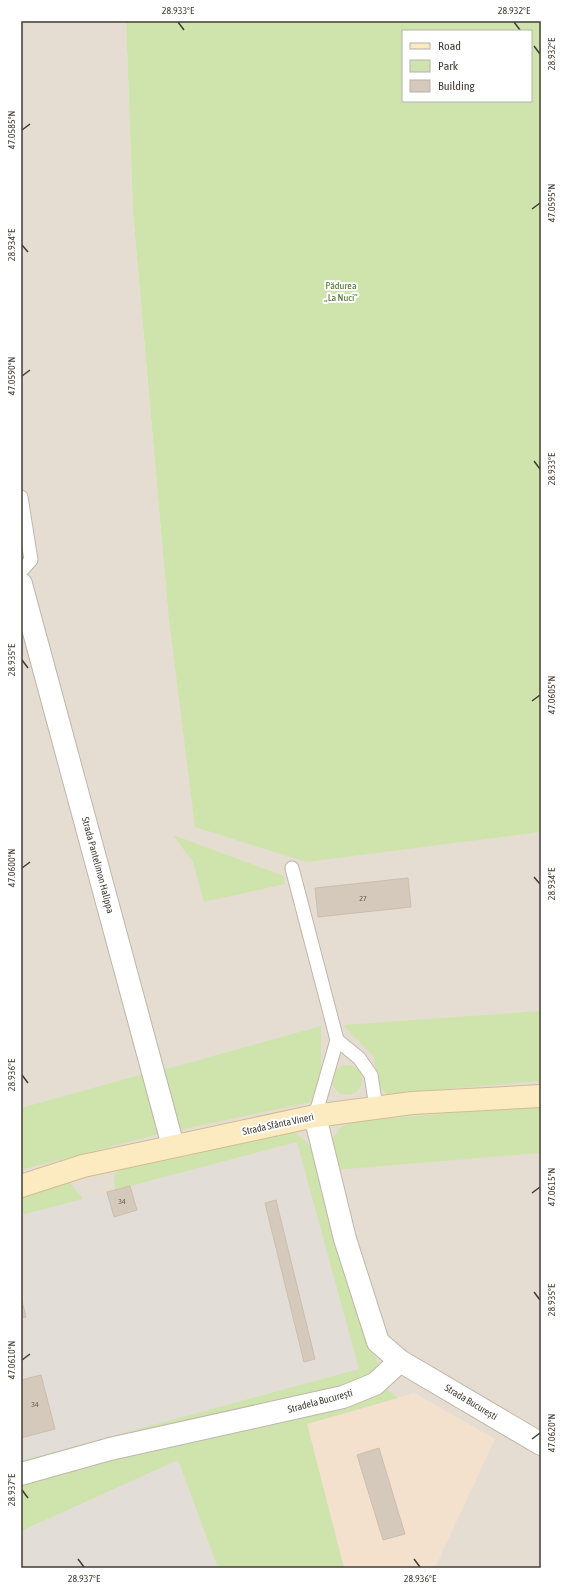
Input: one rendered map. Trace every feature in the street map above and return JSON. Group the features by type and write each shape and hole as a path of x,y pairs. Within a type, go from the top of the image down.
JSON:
{"street":[{"name":"Strada Pantelimon Halippa","path":"21,584 174,1146"},
{"name":"Strada Sfânta Vineri","path":"21,1186 83,1166 315,1116 412,1103 541,1096"},
{"path":"315,1116 345,1239 378,1342 400,1360"},
{"name":"Strada București","path":"400,1360 541,1444"},
{"name":"Stradela București","path":"21,1474 110,1449 343,1397 375,1384 400,1360"}],"lane":[{"path":"21,498 31,560 21,571"},
{"path":"292,868 337,1040 315,1116"},
{"path":"337,1040 359,1058 371,1075 376,1107"}],"shaded area":[{"path":"21,21 126,21 133,213 168,611 535,833 541,832 541,1568 21,1568"},
{"path":"297,1142 359,1369 21,1461 21,1215"},
{"path":"414,1393 495,1439 435,1568 344,1568 307,1424"},
{"path":"178,1459 218,1568 21,1568 21,1531"}],"green space":[{"name":"Pădurea „La Nuci”","path":"126,21 541,21 541,832 306,862 195,827 168,611 133,213"},
{"path":"173,835 284,876 285,884 204,902 193,862"},
{"path":"541,1011 541,1081 387,1094 380,1087 376,1074 374,1057 343,1025"},
{"path":"321,1026 321,1073 311,1102 179,1130 163,1070"},
{"path":"347,1065 353,1066 361,1074 361,1086 353,1094 347,1095 341,1094 333,1086 332,1080 333,1074 341,1066"},
{"path":"143,1074 159,1134 21,1170 21,1108"},
{"path":"541,1106 541,1153 334,1170 332,1139 341,1127 351,1122"},
{"path":"294,1132 306,1141 315,1152 372,1350 379,1365 372,1378 398,1398 307,1424 344,1568 218,1568 178,1460 21,1531 21,1461 359,1369 297,1142 115,1190 114,1176 119,1169"},
{"path":"69,1182 83,1199 21,1215 21,1192 52,1184"}],"building":[{"path":"408,878 411,907 318,917 315,888"},
{"path":"130,1186 137,1210 114,1217 107,1192"},
{"path":"276,1200 315,1359 304,1362 265,1203"},
{"path":"21,1297 26,1317 21,1318"},
{"path":"41,1375 55,1429 21,1438 21,1380"},
{"path":"379,1448 405,1534 383,1540 357,1455"}]}
